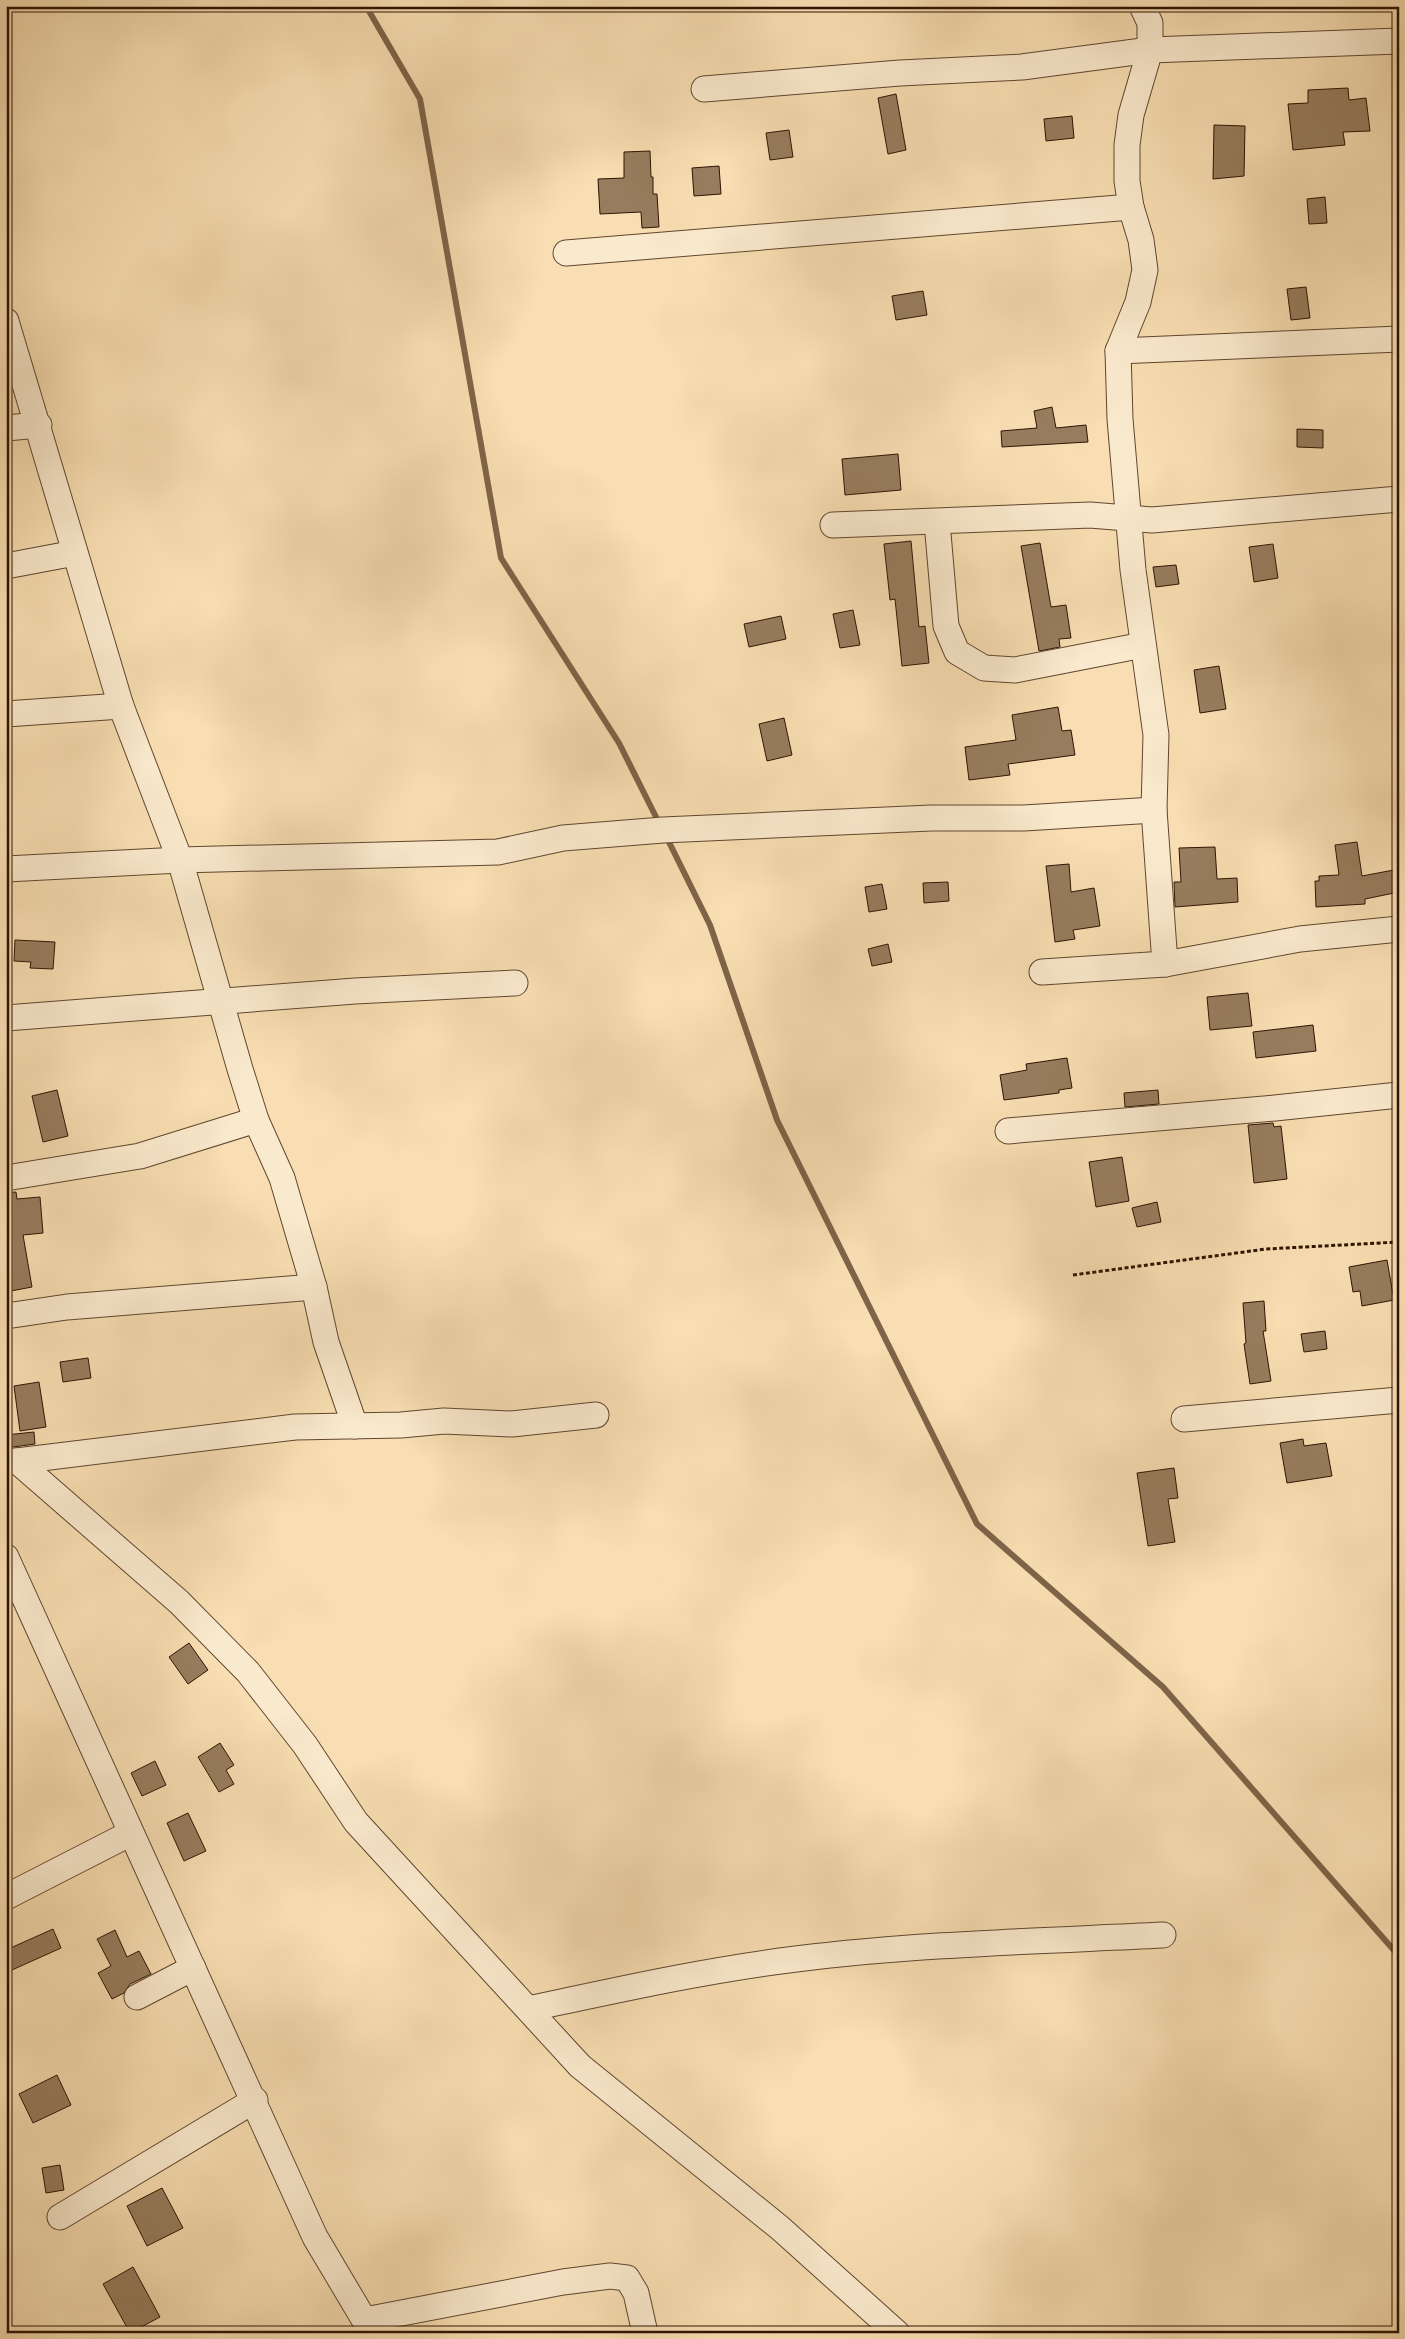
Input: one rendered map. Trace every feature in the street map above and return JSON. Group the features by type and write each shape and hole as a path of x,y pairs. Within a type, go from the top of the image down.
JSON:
{"street":[{"path":"1142,6 1150,23 1150,50 1131,115 1127,145 1127,181 1131,207 1141,240 1144,270 1138,302 1118,351 1120,419 1133,570 1156,735 1154,810 1165,964"},
{"path":"704,89 900,73 1022,66 1150,50 1399,41"},
{"path":"566,253 1131,207"},
{"path":"6,320 39,425 121,706 180,860 256,1120 282,1178 314,1287 326,1342 355,1426"},
{"path":"1118,351 1399,339"},
{"path":"6,428 39,425"},
{"path":"833,525 1090,515 1152,520 1399,498"},
{"path":"937,522 946,626 957,652 984,668 1015,670 1144,645"},
{"path":"6,566 75,552"},
{"path":"6,714 121,706"},
{"path":"6,869 180,860 498,852 563,838 663,830 931,818 1024,818 1154,810"},
{"path":"1042,972 1165,964 1300,939 1399,929"},
{"path":"6,1018 86,1010 221,1003 355,991 515,983"},
{"path":"1008,1131 1275,1108 1399,1095"},
{"path":"6,1178 140,1156 256,1120"},
{"path":"6,1316 67,1307 314,1287"},
{"path":"1184,1419 1399,1400"},
{"path":"12,1462 295,1426 401,1425 444,1421 512,1424 596,1415"},
{"path":"12,1462 179,1602 248,1672 304,1745 356,1822 580,2066 780,2228 897,2333"},
{"path":"6,1557 315,2237 369,2326 564,2282 610,2276 627,2278 636,2293 644,2333"},
{"path":"6,1897 131,1833"},
{"path":"528,2009 676,1978 797,1959 948,1946 1163,1935"},
{"path":"137,1998 193,1968"},
{"path":"60,2217 254,2100"}],"path":[{"path":"1073,1275 1266,1249 1399,1242"}],"building":[{"path":"1348,88 1349,100 1366,98 1370,131 1343,132 1345,145 1293,150 1288,104 1308,103 1308,90"},
{"path":"896,94 906,150 888,154 878,98"},
{"path":"1072,116 1074,138 1046,141 1044,119"},
{"path":"1214,125 1245,126 1244,176 1213,179"},
{"path":"789,130 793,157 770,160 766,133"},
{"path":"650,151 653,194 657,194 659,227 642,228 641,212 600,214 598,179 624,178 624,152"},
{"path":"719,166 721,194 694,196 692,168"},
{"path":"1325,197 1327,223 1309,224 1307,199"},
{"path":"1306,287 1310,318 1291,320 1287,289"},
{"path":"923,291 927,315 896,320 892,296"},
{"path":"1052,407 1056,428 1086,425 1088,442 1002,447 1001,431 1037,428 1034,411"},
{"path":"1297,429 1323,430 1323,448 1297,447"},
{"path":"898,454 901,490 845,495 842,459"},
{"path":"911,541 919,627 925,626 929,663 902,666 895,599 890,600 884,544"},
{"path":"1040,543 1051,607 1066,605 1071,638 1059,639 1060,647 1039,651 1021,546"},
{"path":"1273,544 1278,578 1254,582 1249,547"},
{"path":"1176,565 1179,584 1156,587 1153,567"},
{"path":"853,610 860,645 840,648 833,614"},
{"path":"781,616 786,639 749,647 744,624"},
{"path":"1219,666 1226,709 1200,713 1194,670"},
{"path":"1058,707 1062,731 1071,730 1075,755 1008,764 1010,775 969,780 965,747 1016,740 1012,715"},
{"path":"784,718 792,755 767,761 759,724"},
{"path":"1357,842 1362,876 1399,869 1399,892 1365,899 1365,904 1316,907 1315,881 1319,881 1319,876 1339,875 1335,845"},
{"path":"1215,847 1217,879 1237,878 1238,902 1175,907 1174,882 1181,882 1179,848"},
{"path":"1069,864 1071,892 1094,888 1100,926 1073,930 1075,939 1055,942 1046,866"},
{"path":"948,882 949,901 924,903 923,883"},
{"path":"882,884 887,909 869,912 865,887"},
{"path":"15,940 55,942 53,969 30,968 31,962 14,961"},
{"path":"888,944 892,962 872,966 868,949"},
{"path":"1248,993 1252,1026 1210,1030 1207,997"},
{"path":"1313,1025 1316,1051 1256,1058 1253,1032"},
{"path":"1067,1058 1072,1088 1059,1090 1059,1093 1004,1100 1000,1075 1027,1070 1026,1064"},
{"path":"57,1090 68,1136 43,1142 32,1096"},
{"path":"1158,1090 1159,1104 1125,1107 1124,1093"},
{"path":"1273,1123 1274,1127 1281,1126 1287,1179 1254,1183 1248,1125"},
{"path":"1122,1157 1129,1201 1096,1207 1089,1162"},
{"path":"16,1192 17,1199 40,1197 43,1233 23,1235 32,1287 11,1291 6,1260 6,1193"},
{"path":"1157,1202 1161,1222 1137,1227 1132,1208"},
{"path":"1387,1260 1394,1300 1362,1306 1360,1291 1353,1292 1349,1267"},
{"path":"1264,1301 1266,1331 1263,1331 1271,1381 1250,1384 1244,1344 1246,1343 1243,1303"},
{"path":"1325,1331 1327,1349 1304,1352 1301,1334"},
{"path":"88,1358 91,1378 63,1382 60,1362"},
{"path":"39,1382 46,1427 20,1431 14,1386"},
{"path":"34,1432 35,1444 6,1448 6,1435"},
{"path":"1303,1439 1304,1446 1326,1443 1332,1476 1287,1483 1280,1443"},
{"path":"1174,1468 1178,1498 1168,1499 1175,1542 1148,1546 1137,1473"},
{"path":"189,1643 208,1670 188,1684 169,1657"},
{"path":"220,1743 234,1765 226,1770 234,1784 219,1792 198,1757"},
{"path":"155,1761 166,1785 142,1796 131,1773"},
{"path":"188,1813 206,1851 184,1861 167,1823"},
{"path":"53,1929 61,1948 12,1970 6,1957 6,1950"},
{"path":"115,1930 127,1957 139,1951 151,1974 130,1984 124,1993 112,1999 98,1973 111,1966 97,1939"},
{"path":"57,2075 71,2105 33,2123 19,2094"},
{"path":"60,2165 64,2190 46,2193 42,2168"},
{"path":"162,2188 183,2228 147,2246 127,2206"},
{"path":"133,2267 160,2317 130,2333 103,2284"}],"waterway":[{"path":"366,6 420,99 501,558 619,743 660,825"},
{"path":"666,836 710,925 777,1120 977,1524 1163,1687 1399,1956"}]}
